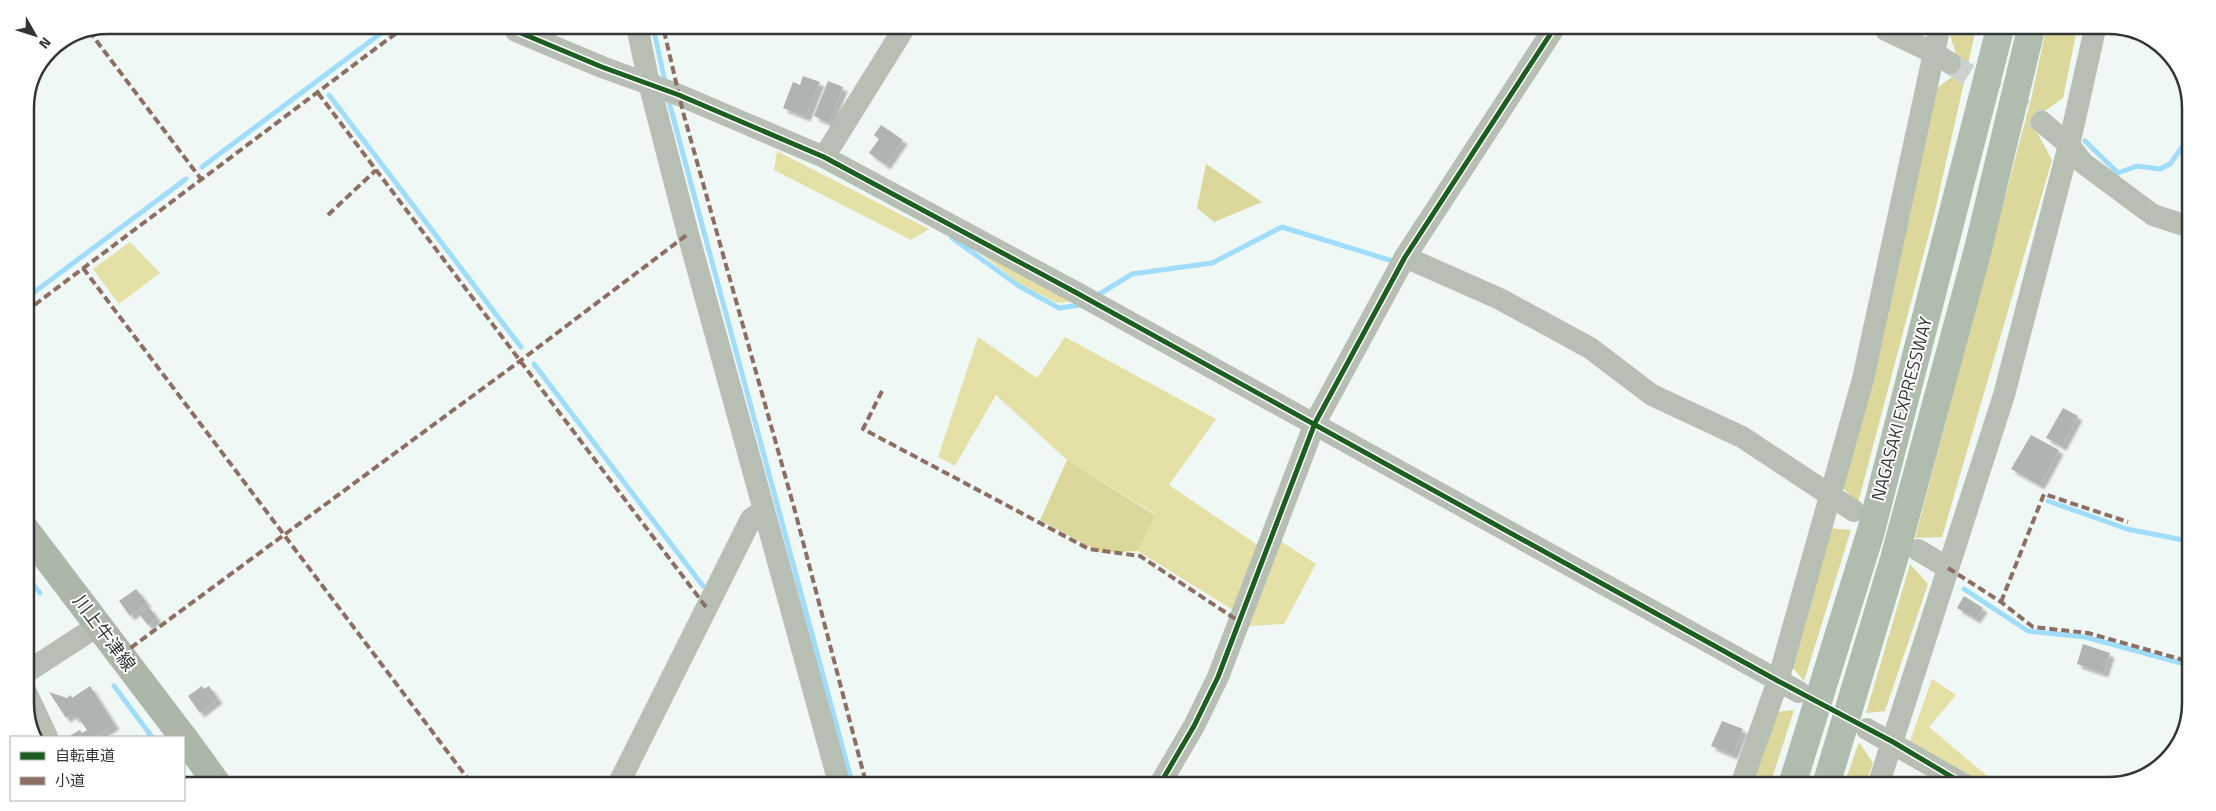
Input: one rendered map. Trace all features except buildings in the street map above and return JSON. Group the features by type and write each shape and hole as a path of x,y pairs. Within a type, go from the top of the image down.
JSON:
{"highway":[{"name":"NAGASAKI EXPRESSWAY","path":"1794,777 1870,531 1999,34"},
{"name":"NAGASAKI EXPRESSWAY","path":"1828,777 1894,559 1975,259 2030,34"}],"main road":[{"name":"川上牛津線","path":"34,541 182,736"},
{"name":"川上牛津線","path":"185,741 212,777"}],"street":[{"path":"523,34 602,67 680,95 824,157 1315,423 1799,692"},
{"path":"639,34 648,83 837,777"},
{"path":"824,157 901,34"},
{"path":"1164,777 1194,726 1218,677 1315,423 1401,264 1550,34"},
{"path":"1894,34 1942,58"},
{"path":"1744,777 1778,681 1863,379 1942,58 1939,34"},
{"path":"1881,777 2004,395 2069,144 2094,34"},
{"path":"2042,122 2069,144 2083,163 2153,215 2182,224"},
{"path":"1401,264 1500,299 1590,348 1652,395 1742,437 1830,497 1854,511"},
{"path":"622,777 751,519 764,511"},
{"path":"1918,550 1948,568"},
{"path":"34,667 99,625"},
{"path":"34,710 47,736"},
{"path":"1867,729 1953,777"}],"shaded area":[{"path":"1950,34 1975,34 1935,211 1858,503 1841,486 1937,88 1961,70"},
{"path":"2045,34 2076,34 2063,98 2031,121 2052,160 1942,537 1915,538 2032,95"},
{"path":"777,151 929,229 911,240 774,170"},
{"path":"1206,164 1262,202 1214,222 1197,208"},
{"path":"959,237 1076,301 1057,303 1020,284"},
{"path":"130,242 160,273 119,304 93,269"},
{"path":"978,337 1037,378 1065,337 1216,419 1169,485 1259,546 1236,612 1138,551 1155,514 1067,460 996,395 955,466 938,457"},
{"path":"1067,460 1155,515 1138,551 1101,553 1040,520"},
{"path":"1828,528 1851,530 1804,681 1790,665"},
{"path":"1279,540 1316,564 1284,624 1248,626"},
{"path":"1910,564 1928,584 1885,711 1866,713"},
{"path":"1932,679 1956,695 1929,727 1988,777 1970,777 1910,741"},
{"path":"1794,710 1773,777 1754,777 1776,712"},
{"path":"1859,742 1873,763 1868,777 1847,777"}],"waterway":[{"path":"202,167 380,34"},
{"path":"655,34 665,82"},
{"path":"329,95 521,347"},
{"path":"668,98 850,777"},
{"path":"2085,141 2118,173 2137,166 2160,169 2170,164 2182,147"},
{"path":"34,292 186,179"},
{"path":"1096,296 1132,274 1212,263 1282,227 1396,262"},
{"path":"952,238 1019,286 1059,308 1081,305"},
{"path":"534,364 703,586"},
{"path":"2048,501 2127,529 2182,540"},
{"path":"34,585 40,593"},
{"path":"1964,589 2028,631 2085,637 2182,664"},
{"path":"114,686 151,736"}],"tunnel":[{"path":"1950,63 2042,122"}],"marked path":[{"path":"34,305 395,34"},
{"path":"665,34 683,112 795,511 864,777"},
{"path":"92,35 201,179"},
{"path":"318,93 706,607"},
{"path":"328,215 376,170"},
{"path":"121,655 520,361 688,234"},
{"path":"83,268 466,777"},
{"path":"882,391 863,429 1089,549 1140,556 1240,622"},
{"path":"2001,602 2044,494 2128,522"},
{"path":"1948,568 2001,602 2033,627 2088,633 2182,660"}],"cycle path":[{"path":"523,34 602,67 679,95 824,157 1075,292 1778,681 1893,742 1952,777"},
{"path":"1164,777 1194,726 1218,677 1315,423 1405,257 1550,34"}]}
